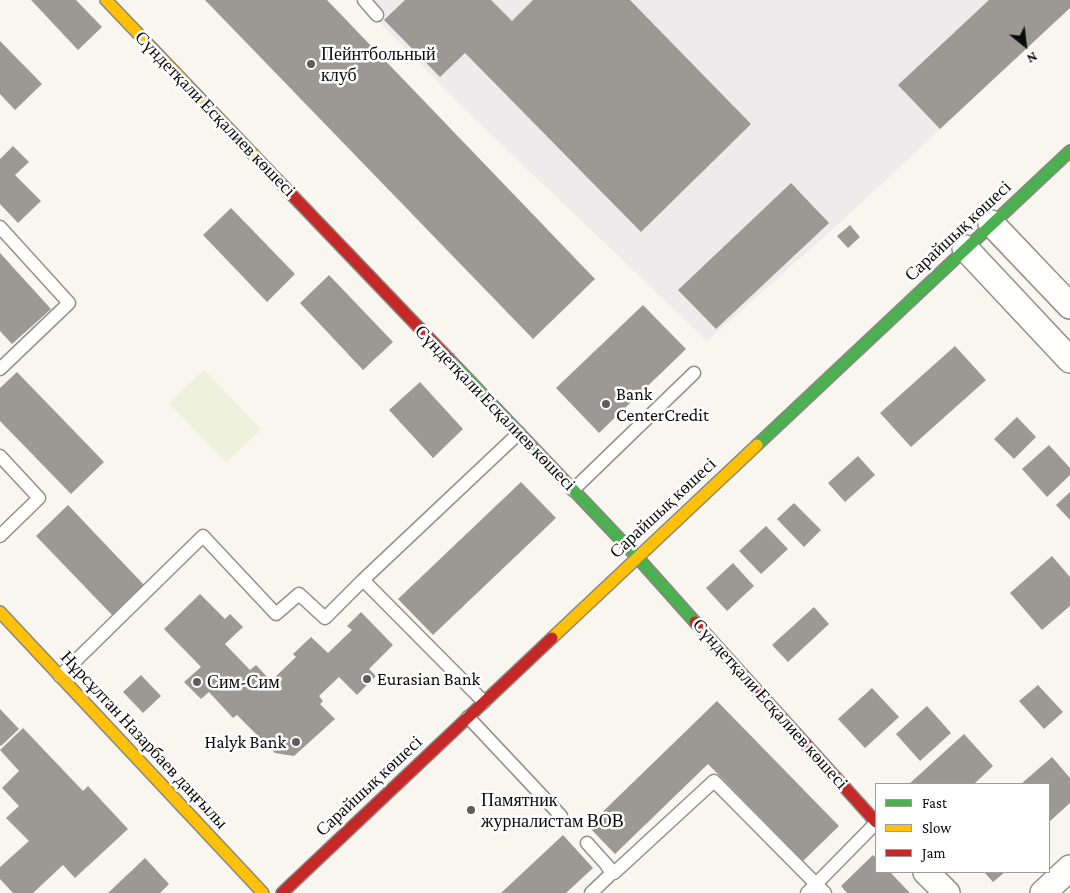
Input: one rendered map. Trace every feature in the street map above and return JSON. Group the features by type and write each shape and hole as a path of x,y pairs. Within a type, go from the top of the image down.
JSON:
{"street":[{"name":"Сүндетқали Есқалиев көшесі","path":"106,0 637,557 875,821"},
{"name":"Сарайшық көшесі","path":"282,893 991,223 1070,151"},
{"path":"991,223 1070,306"},
{"path":"965,248 1070,360"},
{"name":"Нұрсұлтан Назарбаев даңғылы","path":"0,612 263,893"},
{"path":"1043,893 1070,868"},
{"path":"927,873 947,893"}],"lane":[{"path":"364,0 377,15"},
{"path":"0,228 69,303 2,363"},
{"path":"573,490 694,373"},
{"path":"60,676 204,536 276,614 299,594 325,618 362,580 519,433"},
{"path":"0,456 39,498 0,536"},
{"path":"362,580 484,702"},
{"path":"468,717 561,816"},
{"path":"592,893 612,873 591,848 614,873 714,781 816,890 875,823"}],"shaded area":[{"path":"358,0 1070,0 1070,8 843,220 707,341 457,102"}],"green space":[{"path":"204,370 261,429 226,463 169,403"}],"building":[{"path":"31,0 76,0 102,27 78,50"},
{"path":"205,0 327,0 595,279 533,339"},
{"path":"405,0 491,0 512,21 533,0 630,0 751,124 641,232 465,53 440,77 384,20"},
{"path":"989,0 1070,0 1070,8 940,129 898,85"},
{"path":"0,41 42,84 15,110 0,94"},
{"path":"13,146 29,162 15,175 41,201 18,223 0,204 0,159"},
{"path":"791,183 829,223 716,329 678,290"},
{"path":"231,208 295,274 267,302 203,235"},
{"path":"850,225 860,237 848,248 837,236"},
{"path":"0,253 51,309 12,344 0,331"},
{"path":"329,275 393,342 363,370 300,303"},
{"path":"643,305 686,349 599,433 556,388"},
{"path":"955,346 986,380 911,447 880,413"},
{"path":"17,372 104,462 71,494 0,421 0,388"},
{"path":"420,382 463,429 433,458 389,410"},
{"path":"1017,417 1036,437 1014,459 994,439"},
{"path":"1049,445 1070,468 1070,475 1047,497 1022,469"},
{"path":"858,456 875,475 845,502 828,483"},
{"path":"521,482 556,518 433,635 398,599"},
{"path":"1070,492 1070,520 1056,505"},
{"path":"794,503 821,530 804,547 777,519"},
{"path":"68,505 145,586 113,616 36,536"},
{"path":"766,526 788,549 761,574 739,551"},
{"path":"1052,556 1070,577 1070,606 1042,630 1010,593"},
{"path":"733,563 754,586 727,611 706,588"},
{"path":"200,594 225,619 230,614 243,627 225,644 250,670 256,665 271,681 296,657 293,654 311,637 328,653 352,630 347,626 361,612 393,645 369,669 376,676 357,695 339,677 319,696 323,701 320,704 335,719 294,756 275,753 237,715 233,718 209,692 201,699 184,682 201,667 164,629"},
{"path":"814,607 829,624 788,662 772,645"},
{"path":"141,675 161,696 143,713 123,692"},
{"path":"1038,685 1063,712 1044,729 1019,701"},
{"path":"872,688 899,717 865,748 838,719"},
{"path":"717,701 839,826 803,861 708,764 615,854 588,826"},
{"path":"927,706 951,733 920,761 896,734"},
{"path":"0,709 19,729 1,746 0,745"},
{"path":"23,728 83,791 88,786 128,829 75,878 63,865 33,893 13,893 0,879 0,867 29,841 6,818 19,806 2,788 19,771 0,750"},
{"path":"964,734 993,766 975,783 910,783"},
{"path":"1052,757 1070,778 1070,803 1050,821 1050,783 1022,783"},
{"path":"563,835 593,868 566,893 501,893"},
{"path":"873,855 875,857 875,873 891,873 910,893 847,893 841,886"},
{"path":"145,858 169,884 160,893 108,893"},
{"path":"985,873 1004,873 993,882"}],"traffic: fast":[{"path":"757,445 1070,151"},
{"path":"449,359 637,557 695,622"}],"traffic: slow":[{"path":"106,0 268,170"},
{"path":"552,638 757,445"},
{"path":"0,612 263,893"}],"traffic: jam":[{"path":"268,170 449,359"},
{"path":"695,622 875,821"},
{"path":"282,893 552,638"}],"place":[{"name":"Пейнтбольный клуб","path":"311,64"},
{"name":"Bank CenterCredit","path":"606,404"},
{"name":"Eurasian Bank","path":"367,679"},
{"name":"Сим-Сим","path":"197,682"},
{"name":"Halyk Bank","path":"296,742"},
{"name":"Памятник журналистам ВОВ","path":"471,810"}]}
